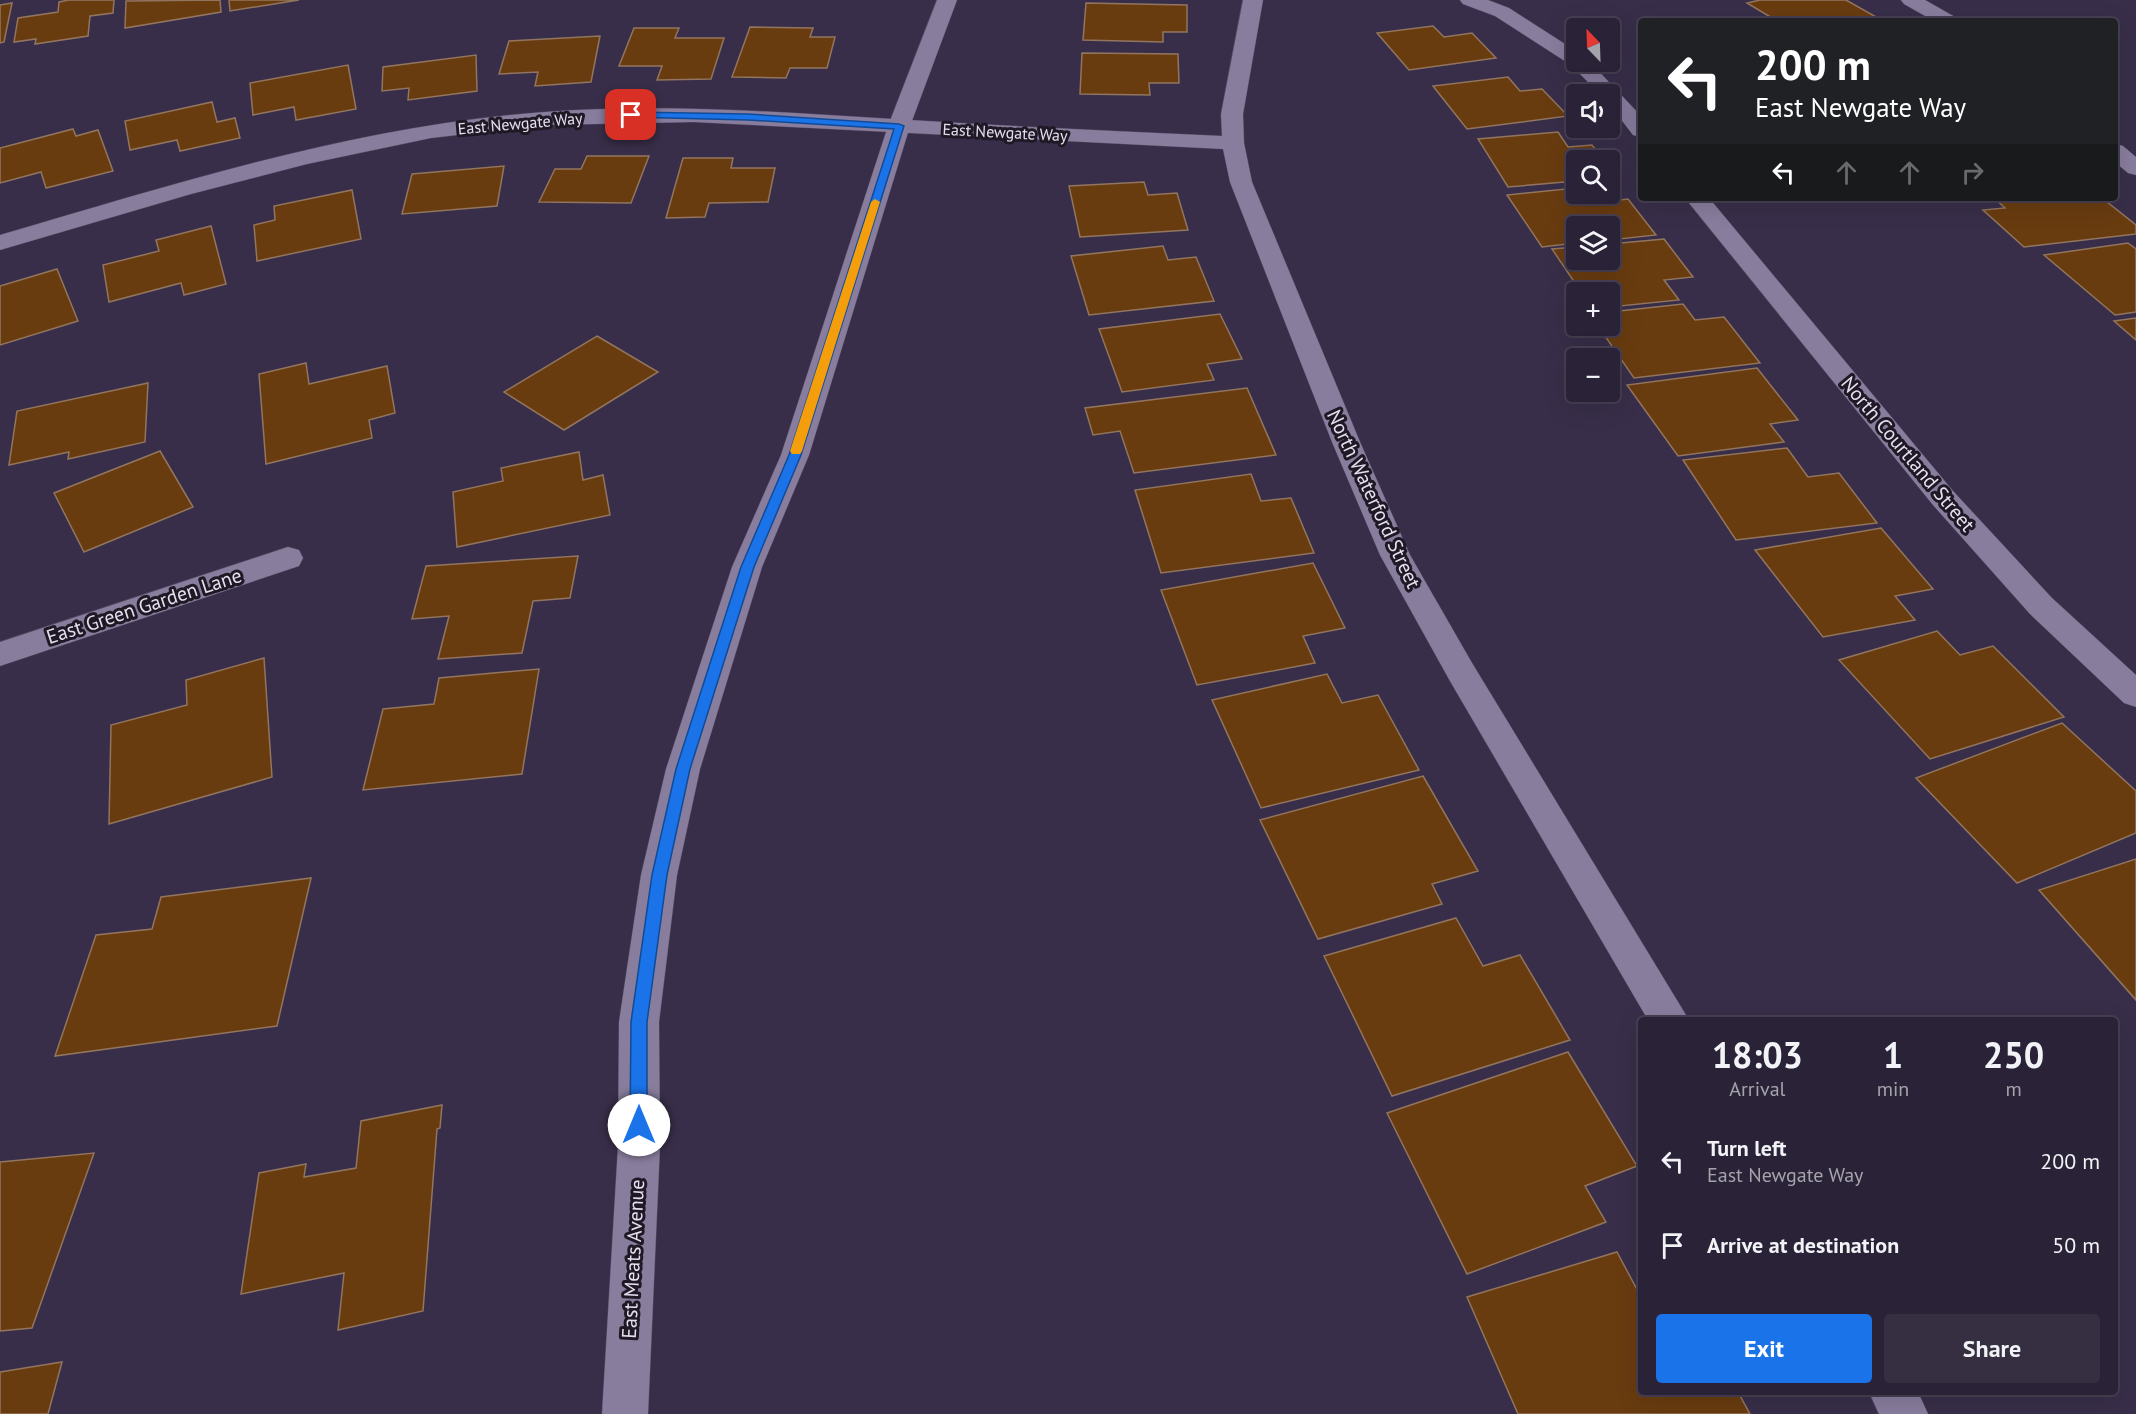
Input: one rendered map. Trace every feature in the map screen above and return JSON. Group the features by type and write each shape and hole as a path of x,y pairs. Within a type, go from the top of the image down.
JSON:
{"street":[{"name":"East Meats Avenue","path":"625,1414 639,1146 639,1022 659,875 683,769 740,590 795,455 899,126 947,0"},
{"name":"North Waterford Street","path":"1253,0 1232,114 1233,143 1241,182 1259,230 1395,555 1461,672 1668,1017"},
{"path":"1470,0 1502,12 1566,53"},
{"path":"1911,0 1943,18"},
{"path":"1589,72 1614,97 1638,126"},
{"name":"East Newgate Way","path":"0,243 248,171 400,137 495,123 567,117 653,114 1233,143"},
{"path":"2118,153 2136,168"},
{"name":"North Courtland Street","path":"1699,201 1943,498 2041,606 2136,694"},
{"name":"East Green Garden Lane","path":"0,654 288,558"},
{"path":"1894,1395 1905,1414"}],"building":[{"path":"114,0 113,13 90,16 88,36 35,44 36,39 14,42 18,18 58,12 59,2"},
{"path":"220,0 221,12 125,28 126,1"},
{"path":"229,0 299,0 230,11"},
{"path":"1760,0 1846,0 1878,18 1772,18 1747,3"},
{"path":"12,3 4,42 0,43 0,5"},
{"path":"1086,3 1187,5 1187,32 1163,32 1163,42 1083,40"},
{"path":"1433,26 1444,37 1472,33 1496,58 1409,70 1377,33"},
{"path":"750,27 813,28 810,37 835,37 827,68 790,68 786,78 732,77"},
{"path":"634,28 679,28 675,38 724,38 711,79 657,80 662,66 619,66"},
{"path":"600,36 591,82 535,86 538,72 499,74 509,41"},
{"path":"1082,53 1178,54 1179,83 1149,83 1150,95 1080,94"},
{"path":"476,55 477,91 408,100 409,88 382,91 383,67"},
{"path":"348,65 356,109 296,120 294,107 253,115 250,83"},
{"path":"1508,77 1520,91 1542,89 1566,116 1467,129 1433,86"},
{"path":"212,102 217,122 235,118 240,138 180,151 177,140 130,150 125,121"},
{"path":"73,129 76,136 98,130 113,171 46,188 41,172 0,183 0,148"},
{"path":"1558,132 1568,147 1592,145 1596,150 1566,150 1566,182 1508,187 1478,139"},
{"path":"587,156 649,156 631,203 539,202 555,169 581,169"},
{"path":"683,158 733,158 731,168 775,168 768,202 709,203 705,217 666,218"},
{"path":"504,166 497,206 402,214 412,174"},
{"path":"1144,182 1148,195 1177,193 1188,230 1080,237 1069,186"},
{"path":"1566,189 1566,204 1620,204 1620,200 1628,199 1656,235 1620,239 1620,216 1566,216 1566,244 1542,247 1507,195"},
{"path":"352,190 361,239 257,261 254,225 275,220 274,206"},
{"path":"1997,201 2106,201 2136,225 2136,234 2024,247 1983,210 2005,208"},
{"path":"211,226 226,284 184,295 181,283 109,302 103,265 159,251 156,240"},
{"path":"1664,239 1693,277 1664,280 1679,300 1620,306 1620,282 1574,282 1566,270 1620,270 1620,243"},
{"path":"2128,243 2136,249 2136,312 2115,315 2044,255"},
{"path":"1163,246 1168,260 1196,257 1214,301 1089,315 1071,256"},
{"path":"1566,248 1566,270 1552,249"},
{"path":"57,269 78,321 0,345 0,286"},
{"path":"1683,304 1695,320 1724,317 1760,363 1634,378 1620,358 1620,348 1613,348 1605,336 1620,336 1620,311"},
{"path":"1220,314 1242,359 1207,364 1214,380 1122,392 1099,329"},
{"path":"2136,318 2136,340 2114,321"},
{"path":"597,336 658,372 564,430 504,392"},
{"path":"306,363 309,384 387,366 395,413 369,420 372,438 266,464 259,374"},
{"path":"1757,368 1798,420 1770,424 1784,442 1678,456 1627,385"},
{"path":"148,383 145,442 68,459 69,452 9,465 17,411"},
{"path":"1247,388 1276,455 1134,473 1120,431 1093,435 1085,408"},
{"path":"1787,448 1808,477 1839,473 1877,523 1736,540 1683,460"},
{"path":"160,451 193,507 84,552 54,493"},
{"path":"579,452 583,480 603,475 610,515 457,547 453,492 503,481 501,468"},
{"path":"1251,474 1261,501 1291,498 1314,553 1161,573 1135,490"},
{"path":"1881,528 1933,589 1895,596 1915,620 1823,637 1755,550"},
{"path":"578,556 570,598 533,601 522,653 438,659 449,616 412,619 426,566"},
{"path":"1313,563 1345,628 1303,636 1315,663 1197,685 1161,590"},
{"path":"1937,631 1960,655 1993,646 2064,717 1930,759 1839,660"},
{"path":"264,658 272,777 109,824 111,725 187,705 186,680"},
{"path":"539,669 522,774 363,790 383,709 434,704 439,678"},
{"path":"1327,674 1342,703 1378,695 1419,770 1261,808 1212,700"},
{"path":"2062,723 2136,791 2136,833 2017,883 1916,778"},
{"path":"1423,776 1478,871 1432,884 1442,904 1318,939 1260,820"},
{"path":"2136,859 2136,1000 2039,890"},
{"path":"311,878 277,1026 55,1056 96,935 152,929 161,897"},
{"path":"1456,918 1483,966 1520,955 1570,1040 1392,1096 1324,956"},
{"path":"1568,1052 1637,1166 1585,1186 1606,1222 1467,1274 1387,1113"},
{"path":"442,1105 440,1128 437,1129 423,1311 338,1330 344,1273 241,1294 259,1173 306,1164 304,1177 356,1168 361,1121"},
{"path":"94,1153 32,1328 0,1331 0,1162"},
{"path":"1617,1252 1638,1291 1638,1395 1740,1395 1750,1414 1518,1414 1467,1297"},
{"path":"62,1362 48,1414 0,1414 0,1372"}],"slow traffic":[{"path":"796,451 875,202"}],"route":[{"path":"631,115 748,117 899,126 795,455 747,567 683,769 659,875 639,1022 639,1125"}]}
